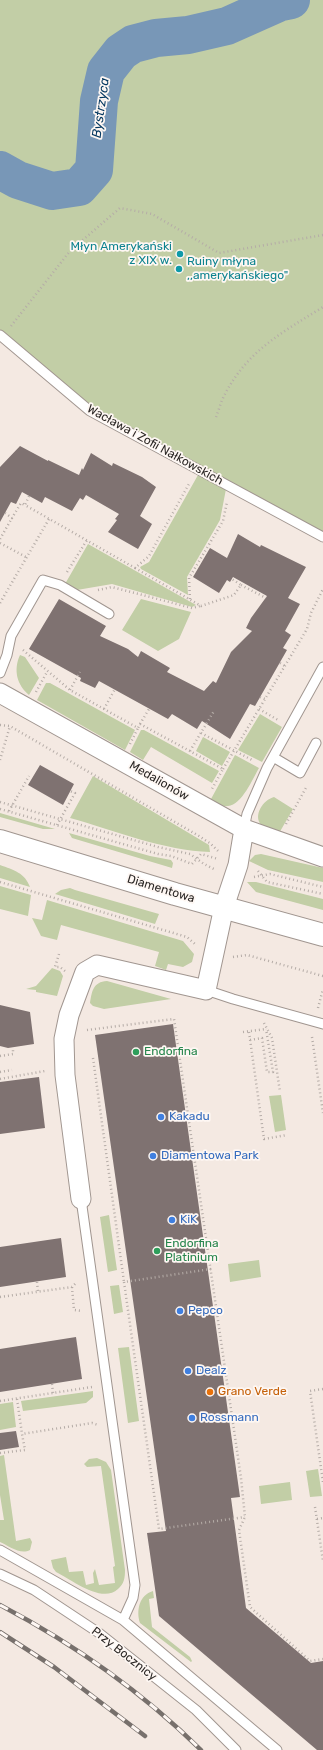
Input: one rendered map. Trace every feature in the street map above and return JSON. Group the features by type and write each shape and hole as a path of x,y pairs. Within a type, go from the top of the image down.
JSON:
{"street":[{"name":"Medalionów","path":"0,693 244,829 276,842 323,857"},
{"path":"80,1199 65,1075 64,1039 69,1015 86,972 97,965 206,990 224,907 238,865 244,829"},
{"name":"Diamentowa","path":"0,840 323,935"}],"lane":[{"name":"Wacława i Zofii Nałkowskich","path":"1,336 90,411 323,537"},
{"path":"0,673 11,636 43,580 60,585 109,614"},
{"path":"244,829 247,814 267,768 323,667"},
{"path":"273,757 300,773 316,743"},
{"path":"206,990 323,1024"},
{"path":"80,1199 135,1585 133,1598 123,1620"},
{"path":"0,1550 123,1620 277,1750"},
{"name":"Przy Bocznicy","path":"0,1574 34,1590 99,1633 196,1710 236,1750"}],"path":[{"path":"1,336 70,251 120,208 152,214 219,253 323,235"},
{"path":"216,417 225,394 248,359 271,339 323,307"},
{"path":"135,568 149,556 188,485"},
{"path":"25,505 29,496"},
{"path":"0,540 21,503 201,606"},
{"path":"5,514 12,518"},
{"path":"0,603 49,519"},
{"path":"190,600 189,578 223,521"},
{"path":"74,562 87,540"},
{"path":"0,543 26,557"},
{"path":"232,579 266,598"},
{"path":"75,594 112,587 192,608 234,595 241,584"},
{"path":"210,793 307,629 311,613 323,589"},
{"path":"9,645 22,649 47,672 70,690 138,728 149,709"},
{"path":"280,663 285,666"},
{"path":"42,682 47,672"},
{"path":"70,690 80,672"},
{"path":"104,709 115,690"},
{"path":"260,696 265,699"},
{"path":"190,751 214,711"},
{"path":"140,724 224,769"},
{"path":"0,725 10,726 212,844"},
{"path":"0,760 10,726"},
{"path":"201,733 267,768"},
{"path":"0,748 2,752"},
{"path":"9,811 29,776"},
{"path":"276,842 308,784"},
{"path":"57,825 76,793 70,791"},
{"path":"0,802 158,847 190,854 213,869 221,871"},
{"path":"0,809 158,854 171,856 192,864 201,854 222,860"},
{"path":"252,869 257,870 267,882 323,894"},
{"path":"251,878 270,874 323,887"},
{"path":"0,882 187,937 199,948"},
{"path":"228,956 234,958 247,955 323,976"},
{"path":"317,1010 323,989"},
{"path":"258,1018 272,1038 280,1092"},
{"path":"80,1031 174,1019 211,1269 245,1517 239,1530 250,1608 310,1661 323,1659"},
{"path":"243,1032 267,1029"},
{"path":"250,1040 262,1038 267,1072 272,1072 267,1029"},
{"path":"177,1033 181,1032"},
{"path":"249,1032 264,1139 287,1136"},
{"path":"311,1032 323,1113"},
{"path":"0,1056 13,1054 12,1048"},
{"path":"92,1058 159,1529 245,1517"},
{"path":"0,1072 12,1070"},
{"path":"0,1079 49,1071"},
{"path":"124,1282 211,1269"},
{"path":"37,1282 38,1292"},
{"path":"72,1287 74,1310 80,1310 84,1313"},
{"path":"52,1384 53,1393"},
{"path":"0,1400 17,1399 96,1387"},
{"path":"323,1389 310,1391 323,1482"},
{"path":"0,1453 25,1450 17,1399"},
{"path":"22,1434 92,1424 100,1426"},
{"path":"315,1507 323,1561"},
{"path":"316,1519 323,1518"}],"green space":[{"path":"0,0 323,0 323,537 90,411 0,338"},
{"path":"198,475 226,489 220,520 187,577 188,595 141,569 140,567 149,562"},
{"path":"88,544 196,605 192,607 112,584 77,590 65,584"},
{"path":"141,599 191,612 179,639 158,651 122,630"},
{"path":"20,655 25,657 39,678 29,695 22,687 17,677 17,666"},
{"path":"46,683 50,683 135,730 125,750 37,700"},
{"path":"260,714 282,727 262,762 238,750"},
{"path":"141,730 144,730 219,771 212,783 151,747 143,760 130,752"},
{"path":"203,737 230,752 222,766 196,751"},
{"path":"235,755 259,768 238,801 228,806 224,806 211,799"},
{"path":"93,776 209,845 210,852 193,851 157,844 70,818"},
{"path":"274,797 293,809 278,835 263,827 258,817 260,808 266,801"},
{"path":"0,813 55,829 43,829 0,817"},
{"path":"69,833 150,856 171,860 173,863 172,868 72,838"},
{"path":"261,854 323,868 323,882 268,870 249,861 255,855"},
{"path":"0,865 14,870 22,875 30,887 0,878"},
{"path":"247,882 256,882 323,899 323,910 256,892"},
{"path":"0,886 31,895 28,916 0,909"},
{"path":"70,888 159,914 155,924 55,894 61,890"},
{"path":"47,900 183,941 194,954 192,962 183,967 168,964 166,970 155,966 159,952 61,925 57,940 41,936 32,918 42,920"},
{"path":"52,968 60,971 63,976 57,996 36,992 36,990 26,989 36,986"},
{"path":"107,981 171,999 104,1009 93,1006 90,1003 94,988 99,983"},
{"path":"281,1095 286,1130 275,1132 269,1096"},
{"path":"109,1215 117,1270 108,1272 100,1217"},
{"path":"259,1260 261,1277 230,1282 228,1264"},
{"path":"119,1285 123,1312 114,1314 110,1286"},
{"path":"129,1347 139,1421 128,1423 118,1348"},
{"path":"93,1391 93,1397 86,1403 23,1411 21,1401"},
{"path":"13,1402 16,1427 0,1430 0,1404"},
{"path":"4,1455 16,1541 30,1538 32,1542 30,1550 18,1551 0,1542 0,1520 4,1520 0,1495 0,1456"},
{"path":"97,1458 106,1462 111,1470 125,1570 122,1585 111,1593 104,1594 78,1585 56,1572 53,1568 51,1560 66,1557 69,1572 83,1571 86,1585 94,1583 93,1573 95,1569 99,1585 115,1583 113,1567 115,1566 101,1466 87,1467 84,1464 89,1459"},
{"path":"318,1469 322,1496 310,1497 306,1471"},
{"path":"290,1482 292,1500 261,1504 259,1486"},
{"path":"153,1591 154,1598 149,1599 152,1627 190,1657 191,1662 140,1623 138,1614 140,1604 144,1596"}],"building":[{"path":"20,446 79,475 91,453 112,466 113,463 142,477 156,487 140,516 152,524 138,549 108,532 117,520 115,519 119,514 86,495 83,500 80,498 72,511 45,497 42,503 22,492 16,504 11,502 0,522 0,467"},
{"path":"238,534 260,547 261,545 306,567 288,598 300,604 285,631 291,635 283,648 287,650 255,706 250,704 230,739 202,721 197,729 172,714 168,719 99,681 95,688 80,681 81,678 29,649 59,599 106,626 100,636 128,649 138,657 141,651 170,668 167,672 204,691 213,681 216,683 231,652 252,631 246,628 251,618 267,596 233,577 230,582 227,580 219,593 193,577 210,548 227,558"},
{"path":"40,765 74,784 63,805 28,785"},
{"path":"0,1005 30,1012 34,1044 8,1048 0,1046"},
{"path":"173,1024 240,1497 231,1498 246,1608 311,1663 323,1661 323,1750 317,1750 159,1616 147,1533 166,1531 95,1035"},
{"path":"39,1077 45,1128 0,1134 0,1082"},
{"path":"61,1238 66,1277 0,1287 0,1247"},
{"path":"76,1337 82,1379 0,1392 0,1349"},
{"path":"16,1431 19,1447 0,1450 0,1433"}],"waterway":[{"name":"Bystrzyca","path":"0,170 18,180 52,191 79,187 94,170 99,101 106,71 121,52 133,44 156,38 188,35 227,26 281,2 291,0"}],"railway":[{"path":"0,1605 80,1652 131,1688 178,1728 201,1750"},
{"path":"0,1632 54,1667 145,1736"}],"place":[{"name":"Młyn Amerykański z XIX w.","path":"180,254"},
{"name":"Ruiny młyna ,,amerykańskiego\"","path":"179,269"},
{"name":"Endorfina","path":"136,1052"},
{"name":"Kakadu","path":"161,1117"},
{"name":"Diamentowa Park","path":"153,1156"},
{"name":"KiK","path":"172,1220"},
{"name":"Endorfina Platinium","path":"157,1251"},
{"name":"Pepco","path":"180,1311"},
{"name":"Dealz","path":"188,1371"},
{"name":"Grano Verde","path":"210,1392"},
{"name":"Rossmann","path":"192,1418"}]}
